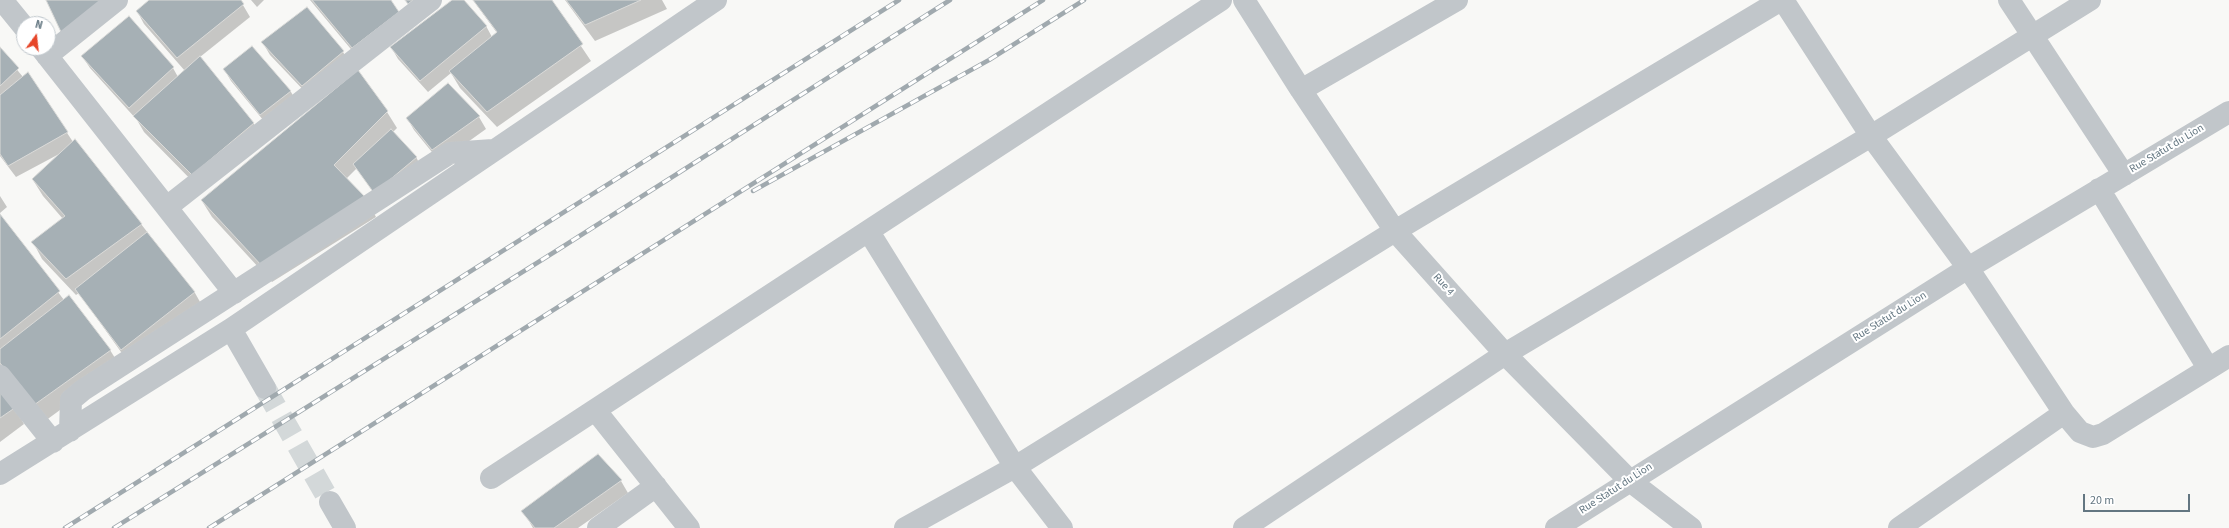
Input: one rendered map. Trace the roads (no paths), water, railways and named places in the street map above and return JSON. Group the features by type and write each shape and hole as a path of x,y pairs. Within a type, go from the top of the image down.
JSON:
{"street":[{"path":"2,0 16,17"},
{"path":"56,43 117,0"},
{"path":"167,207 431,0"},
{"path":"0,474 231,328 716,0"},
{"path":"491,478 596,411 1221,0"},
{"name":"Rue 4","path":"1244,0 1301,90 1395,231 1505,354 1630,480 1691,528"},
{"path":"1301,90 1457,0"},
{"path":"918,525 1015,467 1395,231 1782,0 1871,136 1968,268 2064,413 2080,432 2093,437 2103,434 2229,356"},
{"path":"2008,0 2124,175"},
{"path":"1244,528 1505,354 1871,136 2090,0"},
{"path":"47,56 234,293"},
{"name":"Rue Statut du Lion","path":"1556,528 1968,268 2229,112"},
{"path":"62,436 71,400 83,390 450,153 494,150"},
{"path":"2099,189 2208,368"},
{"path":"869,232 1015,467 1062,528"},
{"path":"231,328 265,388"},
{"path":"0,376 62,436"},
{"path":"596,411 690,528"},
{"path":"1899,528 2064,413"},
{"path":"598,528 656,486"},
{"path":"330,502 345,528"}],"tunnel":[{"path":"265,388 330,502"}],"railway":[{"path":"65,528 899,0"},
{"path":"114,528 556,251 950,0"},
{"path":"209,528 1043,0"},
{"path":"753,191 989,60 1084,0"}]}
